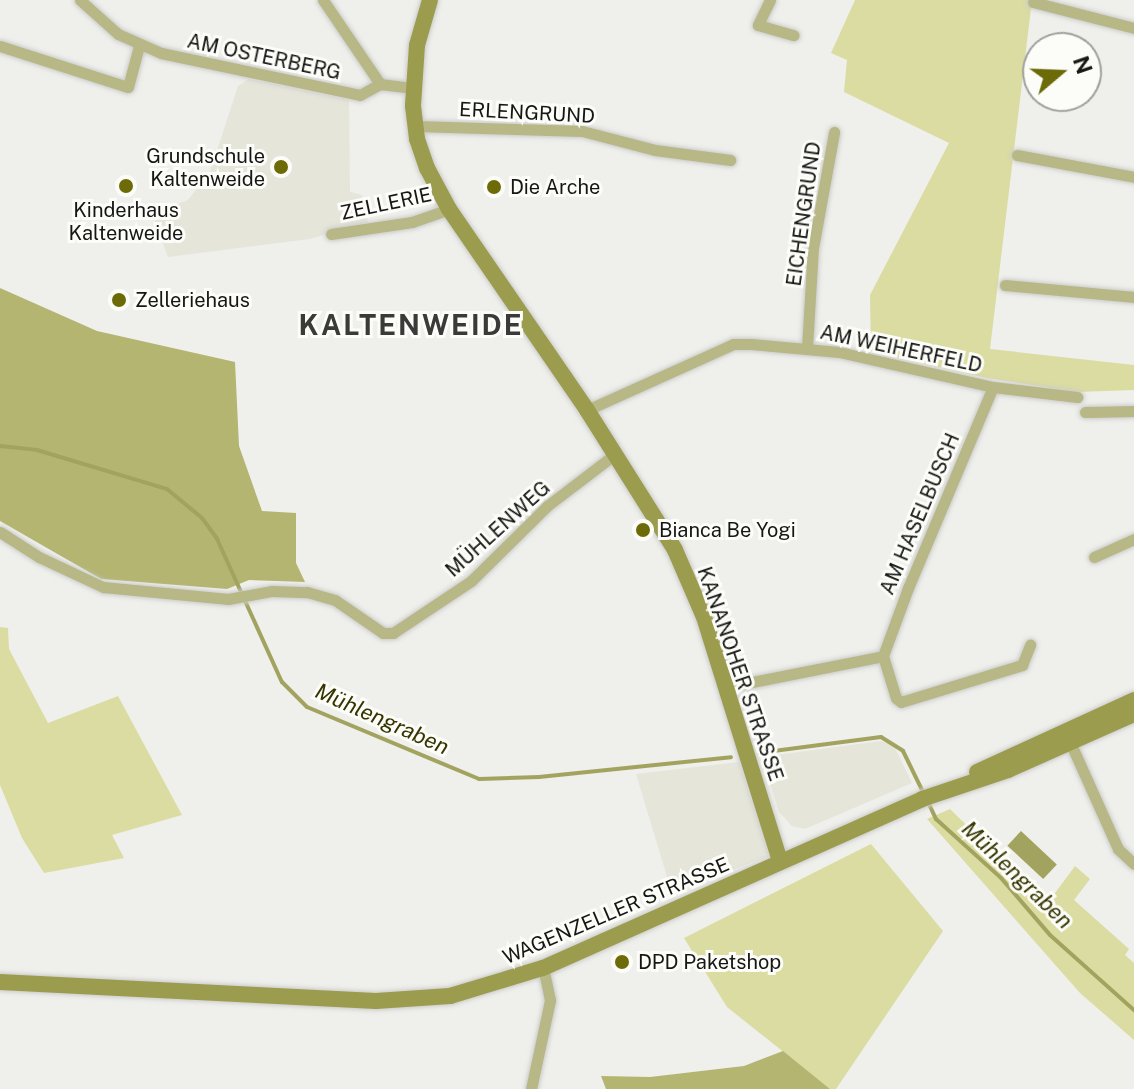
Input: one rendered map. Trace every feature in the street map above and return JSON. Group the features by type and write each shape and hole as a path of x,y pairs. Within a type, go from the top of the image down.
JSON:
{"main road":[{"name":"KANANOHER STRASSE","path":"430,0 417,45 414,88 415,126 427,168 449,209 657,518 684,570 727,687 780,861"},
{"name":"WAGENZELLER STRASSE","path":"0,982 416,1001 476,990 543,968 931,795 1004,757 1134,700"},
{"name":"WAGENZELLER STRASSE","path":"931,795 1008,770 1134,714"}],"street":[{"name":"AM OSTERBERG","path":"80,0 96,17 139,46 360,95 380,84 414,88"},
{"path":"323,0 380,84"},
{"path":"770,0 758,25 794,35"},
{"path":"1033,2 1134,28"},
{"path":"0,46 128,87 139,46"},
{"name":"ERLENGRUND","path":"415,126 582,131 655,150 730,160"},
{"name":"EICHENGRUND","path":"807,348 813,248 834,132"},
{"path":"1017,155 1134,177"},
{"name":"ZELLERIE","path":"331,234 412,222 449,209"},
{"path":"1005,285 1134,297"},
{"name":"AM WEIHERFELD","path":"587,410 733,344 807,348 876,359 993,387 1077,397"},
{"name":"AM HASELBUSCH","path":"883,656 893,625 993,387"},
{"path":"1085,412 1134,411"},
{"name":"MÜHLENWEG","path":"0,532 39,557 103,587 243,597 272,591 307,592 335,600 383,633 393,633 471,581 547,506 615,454"},
{"path":"1094,557 1134,539"},
{"path":"727,687 883,656 896,698 901,702 1022,665 1030,645"},
{"path":"1070,742 1118,849 1134,864"},
{"path":"531,1089 550,1000 543,968"}],"shaded area":[{"name":"Grundschule Kaltenweide","path":"249,79 349,100 350,192 362,195 368,222 310,239 168,257 152,213 188,200 210,172 238,86"},
{"path":"881,741 894,746 912,783 805,829 792,826 779,812 762,757"},
{"path":"739,762 769,856 672,893 636,774"},
{"path":"1021,831 1057,864 1043,879 1007,846"}],"green space":[{"path":"855,0 1032,0 1028,32 1022,32 1022,83 990,349 1134,365 1134,390 1077,392 987,378 871,352 870,295 949,143 844,92 847,60 831,53"},
{"path":"0,288 97,331 235,362 239,446 262,511 296,513 296,563 305,582 249,580 227,589 101,579 0,521"},
{"path":"0,627 8,628 9,649 48,723 118,696 182,815 112,835 124,858 44,873 22,838 0,785"},
{"path":"950,809 1047,904 1075,866 1090,879 1074,900 1129,949 1125,955 1134,963 1134,1040 1080,993 927,819"},
{"path":"871,844 943,931 836,1089 830,1089 727,1007 684,938"},
{"path":"783,1051 830,1089 606,1089 601,1076 650,1077 744,1066"}],"waterway":[{"name":"Mühlengraben","path":"0,446 37,450 167,489 202,518 217,539 282,682 307,707 479,779 539,777 731,757"},
{"name":"Mühlengraben","path":"759,753 881,737 903,751 924,794"},
{"name":"Mühlengraben","path":"928,802 936,819 1001,878 1050,935 1134,1010"}],"place":[{"name":"Grundschule Kaltenweide","path":"281,167"},
{"name":"Kinderhaus Kaltenweide","path":"126,186"},
{"name":"Die Arche","path":"494,187"},
{"name":"Zelleriehaus","path":"119,300"},
{"name":"Bianca Be Yogi","path":"643,530"},
{"name":"DPD Paketshop","path":"622,962"}],"district":[{"name":"KALTENWEIDE","path":"411,325"}]}
